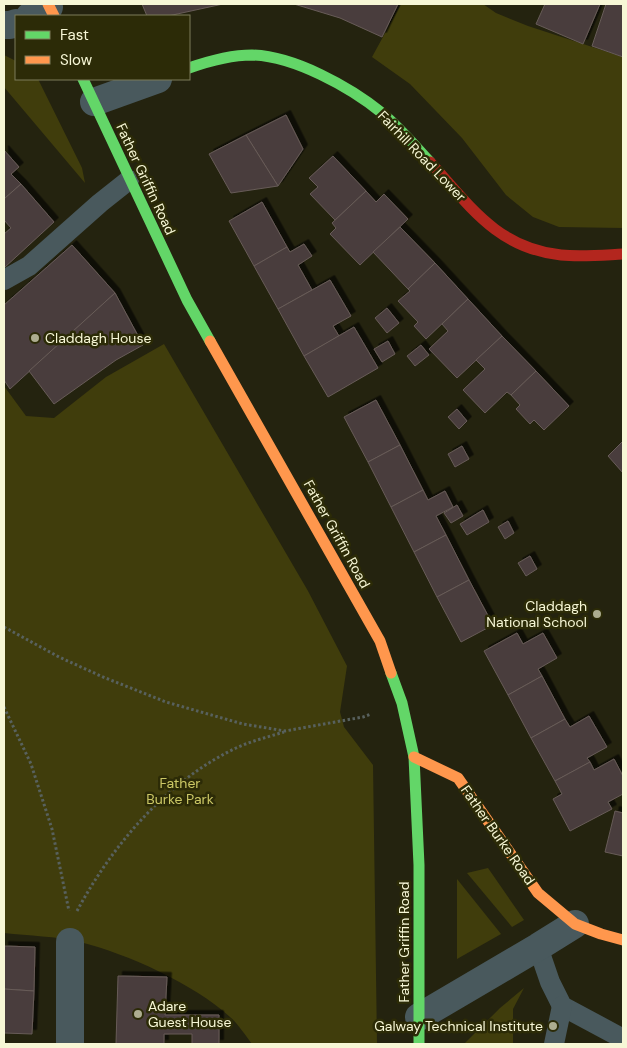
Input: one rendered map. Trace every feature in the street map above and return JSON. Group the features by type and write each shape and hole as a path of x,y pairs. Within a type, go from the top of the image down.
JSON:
{"main road":[{"name":"Fairhill Road Lower","path":"190,68 220,58 254,55 301,67 350,91 382,113 414,144 476,213 500,234 529,248 545,253 574,255 623,254"},
{"name":"Father Griffin Road","path":"88,90 187,300 380,641 402,703 414,757 419,865 419,1044"},
{"name":"Father Burke Road","path":"414,757 458,778 538,893 575,924 623,940"}],"street":[{"path":"88,90 152,80"},
{"path":"419,1017 575,924"},
{"path":"70,1044 71,932"}],"lane":[{"path":"4,280 29,266 129,180"},
{"path":"538,947 550,982 562,1006 616,1035 623,1041"},
{"path":"554,1044 562,1006"}],"path":[{"path":"4,626 76,665 166,702 243,724 285,731"},
{"path":"71,932 108,860 144,816 205,765 237,747 285,731 363,717 402,703"},
{"path":"4,707 31,764 52,829 71,932"}],"green space":[{"path":"401,4 483,4 496,13 528,26 623,57 623,228 559,227 533,217 506,195 462,138 410,84 372,57"},
{"path":"4,55 15,60 15,80 38,80 82,168 85,183 4,87"},
{"name":"Father Burke Park","path":"164,344 308,591 347,666 340,712 344,727 373,765 377,1044 252,1044 233,1020 215,1005 179,982 139,962 99,947 71,940 4,933 4,386 26,416 54,418 106,377"},
{"path":"488,868 524,920 512,927 467,873"},
{"path":"457,879 501,934 457,959"},
{"path":"524,988 513,1009 513,1044 464,1044 500,1008"}],"building":[{"path":"142,4 223,4 173,15 147,15"},
{"path":"294,4 398,4 382,37 340,18"},
{"path":"545,4 600,4 583,44 536,24"},
{"path":"606,4 623,4 623,57 592,46"},
{"path":"286,115 303,149 278,186 246,135"},
{"path":"246,135 278,186 231,193 209,154"},
{"path":"4,150 19,167 11,174 21,184 4,199"},
{"path":"333,156 366,191 335,220 310,194 318,187 309,178"},
{"path":"21,184 54,222 4,268 4,234 11,228 4,220 4,199"},
{"path":"366,191 376,202 384,194 408,219 360,265 330,234 336,228 332,223"},
{"path":"262,202 287,247 254,266 229,221"},
{"path":"400,227 435,263 408,289 373,252"},
{"path":"304,244 312,256 298,265 312,290 278,309 254,266 287,247 290,252"},
{"name":"Claddagh House","path":"72,245 115,293 10,389 4,380 4,305"},
{"path":"435,263 468,299 426,339 414,326 418,322 398,301 410,291 408,289"},
{"path":"330,280 351,316 333,326 339,336 304,356 278,309"},
{"path":"115,293 143,345 116,360 54,404 29,371"},
{"path":"468,299 502,336 457,378 429,349 448,331 442,324"},
{"path":"387,308 399,323 387,333 375,318"},
{"path":"354,327 378,368 328,397 304,356"},
{"path":"502,336 536,371 511,395 507,392 485,413 463,390 485,369 476,360"},
{"path":"388,341 395,354 382,362 374,349"},
{"path":"421,345 429,355 415,366 407,356"},
{"path":"536,371 569,406 544,430 534,420 530,424 516,409 520,405 511,395"},
{"path":"376,400 400,445 368,462 344,417"},
{"path":"457,409 467,421 459,429 448,417"},
{"path":"623,441 623,473 608,456"},
{"path":"400,445 423,490 391,507 368,462"},
{"path":"462,446 469,459 455,467 448,454"},
{"path":"423,490 428,500 445,491 453,507 436,516 446,535 414,552 391,507"},
{"path":"457,505 463,516 451,523 444,513"},
{"path":"483,510 489,522 467,535 460,524"},
{"path":"508,521 514,533 505,539 498,527"},
{"path":"446,535 469,580 437,597 414,552"},
{"path":"530,556 537,569 526,576 518,563"},
{"path":"469,580 493,625 461,642 437,597"},
{"path":"517,633 523,644 543,633 557,658 538,669 542,676 508,695 484,651"},
{"path":"542,676 565,719 531,738 508,695"},
{"path":"589,716 607,747 587,758 590,762 555,781 531,738 565,719 570,727"},
{"path":"614,759 623,776 623,794 608,802 612,809 570,831 553,799 562,794 555,781 590,762 594,770"},
{"path":"615,811 623,813 623,856 605,852"},
{"path":"4,946 35,947 34,991 4,989"},
{"path":"118,976 167,977 165,1015 219,1015 219,1044 192,1044 192,1034 164,1034 164,1044 116,1044"},
{"path":"4,989 34,991 32,1034 4,1033"}],"traffic: fast":[{"path":"190,68 220,59 252,55 286,61 303,67 338,83 369,103 395,125 430,162"},
{"path":"83,80 187,300 210,341"},
{"path":"391,673 402,703 414,757 419,865 419,1044"}],"traffic: slow":[{"path":"48,4 54,15"},
{"path":"210,341 380,641 391,673"},
{"path":"414,757 458,778 538,893 575,924 623,940"}],"traffic: jam":[{"path":"430,162 472,209 502,234 519,244 539,251 561,255 623,254"}],"place":[{"name":"Claddagh House","path":"35,338"},
{"name":"Claddagh National School","path":"597,614"},
{"name":"Adare Guest House","path":"138,1014"},
{"name":"Galway Technical Institute","path":"553,1026"}]}
